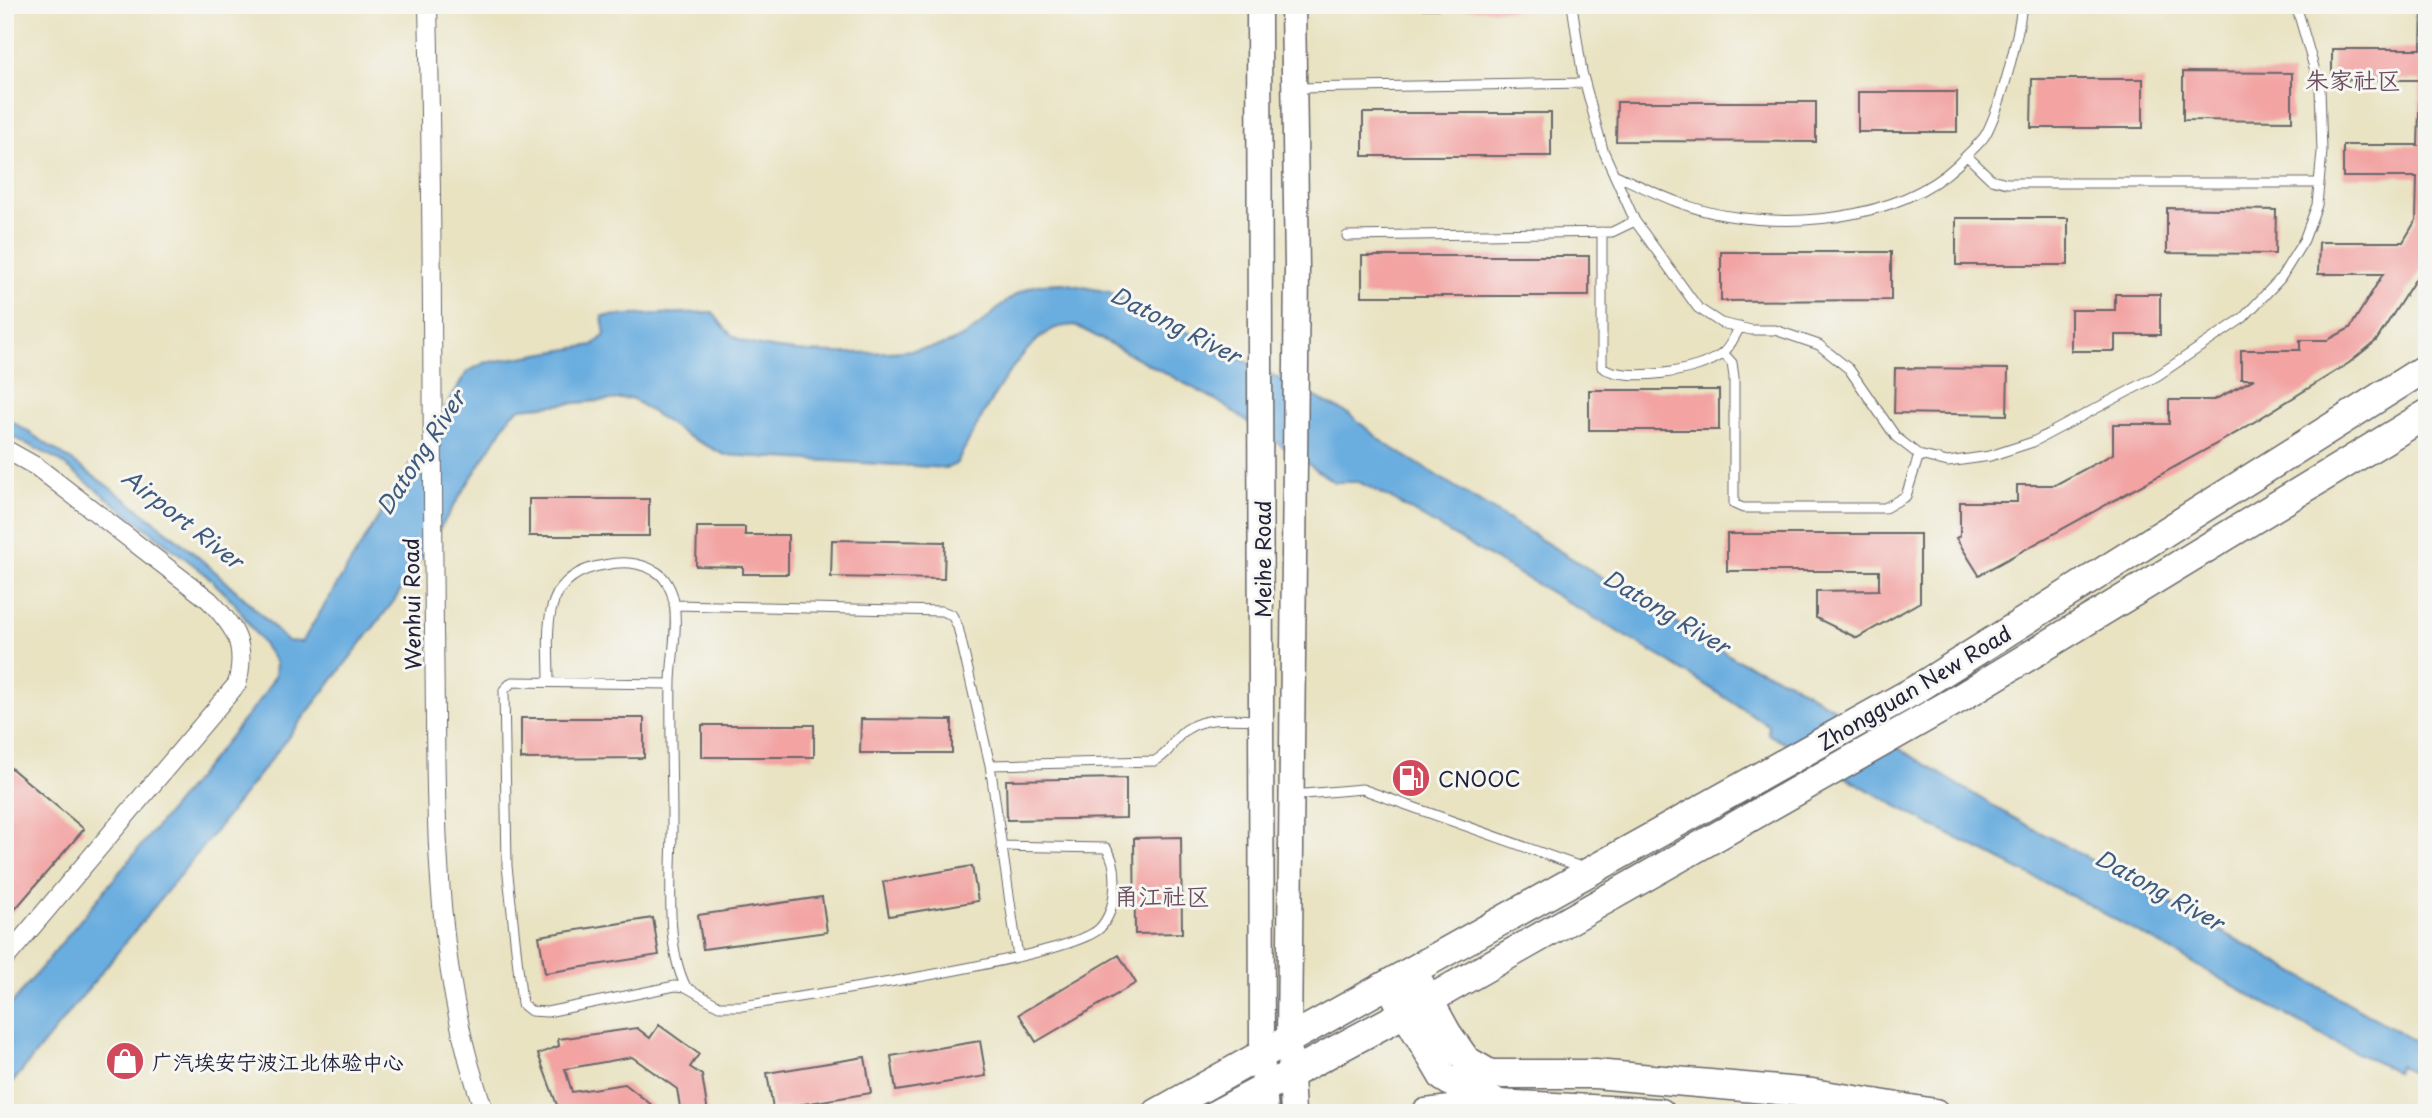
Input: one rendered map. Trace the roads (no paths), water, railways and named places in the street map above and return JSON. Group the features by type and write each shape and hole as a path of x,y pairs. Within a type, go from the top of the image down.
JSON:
{"main road":[{"name":"Zhongguan New Road","path":"1157,1113 1915,690 2427,367"},
{"name":"Zhongguan New Road","path":"1218,1113 1266,1100 1290,1073 1417,1006 1959,698 2427,414"},
{"path":"1400,978 1417,1006 1443,1077 1464,1090 1500,1104"},
{"path":"1417,1006 1447,1033 1466,1060 1490,1074 1595,1074 1812,1093 1926,1112"},
{"path":"1426,1113 1500,1104 1661,1113"}],"street":[{"name":"Wenhui Road","path":"428,5 433,211 432,407 437,855 451,985 472,1077 485,1113"},
{"name":"Meihe Road","path":"1259,5 1262,1054 1266,1100"},
{"name":"Meihe Road","path":"1293,5 1296,363 1289,1039 1293,1113"},
{"path":"5,449 37,467 209,600 226,617 237,636 243,660 237,684 5,959"}],"lane":[{"path":"1572,5 1585,83 1603,150 1635,221 1698,309 1721,323 1775,330 1819,345 1849,369 1896,437 1919,455 1948,462 1990,456 2033,442 2168,369 2243,318 2280,279 2304,240 2317,205 2319,183 2320,88 2296,5"},
{"path":"1614,174 1678,204 1728,216 1792,220 1865,212 1920,191 1955,169 1985,135 2020,26 2022,6 2087,5"},
{"path":"1294,88 1585,83"},
{"path":"1967,156 1992,179 2007,183 2319,183"},
{"path":"1346,236 1612,232 1635,221"},
{"path":"1602,232 1602,367 1609,372 1661,374 1703,365 1724,354 1740,327"},
{"path":"1724,354 1732,363 1734,377 1734,504 1743,508 1885,508 1906,496 1919,455"},
{"path":"549,682 549,615 555,595 569,577 592,567 640,563 662,574 674,605 671,684 675,955 686,987"},
{"path":"674,605 942,611 952,615 958,627 990,765 1018,957"},
{"path":"671,684 512,682 504,690 507,866 522,1004 531,1011 547,1012 686,987 719,1006 743,1006 1018,957 1069,944 1100,929 1110,913 1114,892 1114,858 1106,848 1001,846"},
{"path":"990,765 1155,761 1169,753 1178,735 1192,724 1208,720 1262,719"},
{"path":"1292,795 1362,789 1593,870"}],"water":[{"name":"Datong River","path":"1063,283 1109,292 1349,414 1387,445 1737,660 1792,683 2003,812 2261,953 2427,1048 2427,1082 2399,1065 2397,1072 2334,1042 2087,904 1935,827 1768,734 1768,725 1666,660 1388,497 1359,482 1334,482 1216,400 1075,325 1053,329 1038,339 1024,354 998,389 956,464 947,468 725,455 687,436 631,398 521,408 511,415 394,601 213,834 5,1092 5,1012 261,699 275,676 276,663 233,601 204,573 57,459 5,433 5,417 154,520 222,578 287,641 302,642 467,372 484,363 593,345 605,335 602,316 713,312 738,339 755,345 842,353 931,348 962,337 1020,292 1038,285"}],"place":[{"name":"CNOOC","path":"1411,778"},
{"name":"广汽埃安宁波江北体验中心","path":"125,1061"}],"district":[{"name":"朱家社区","path":"2353,79"},
{"name":"甬江社区","path":"1162,895"}],"water label":[{"name":"Airport River","path":"183,518"}]}
